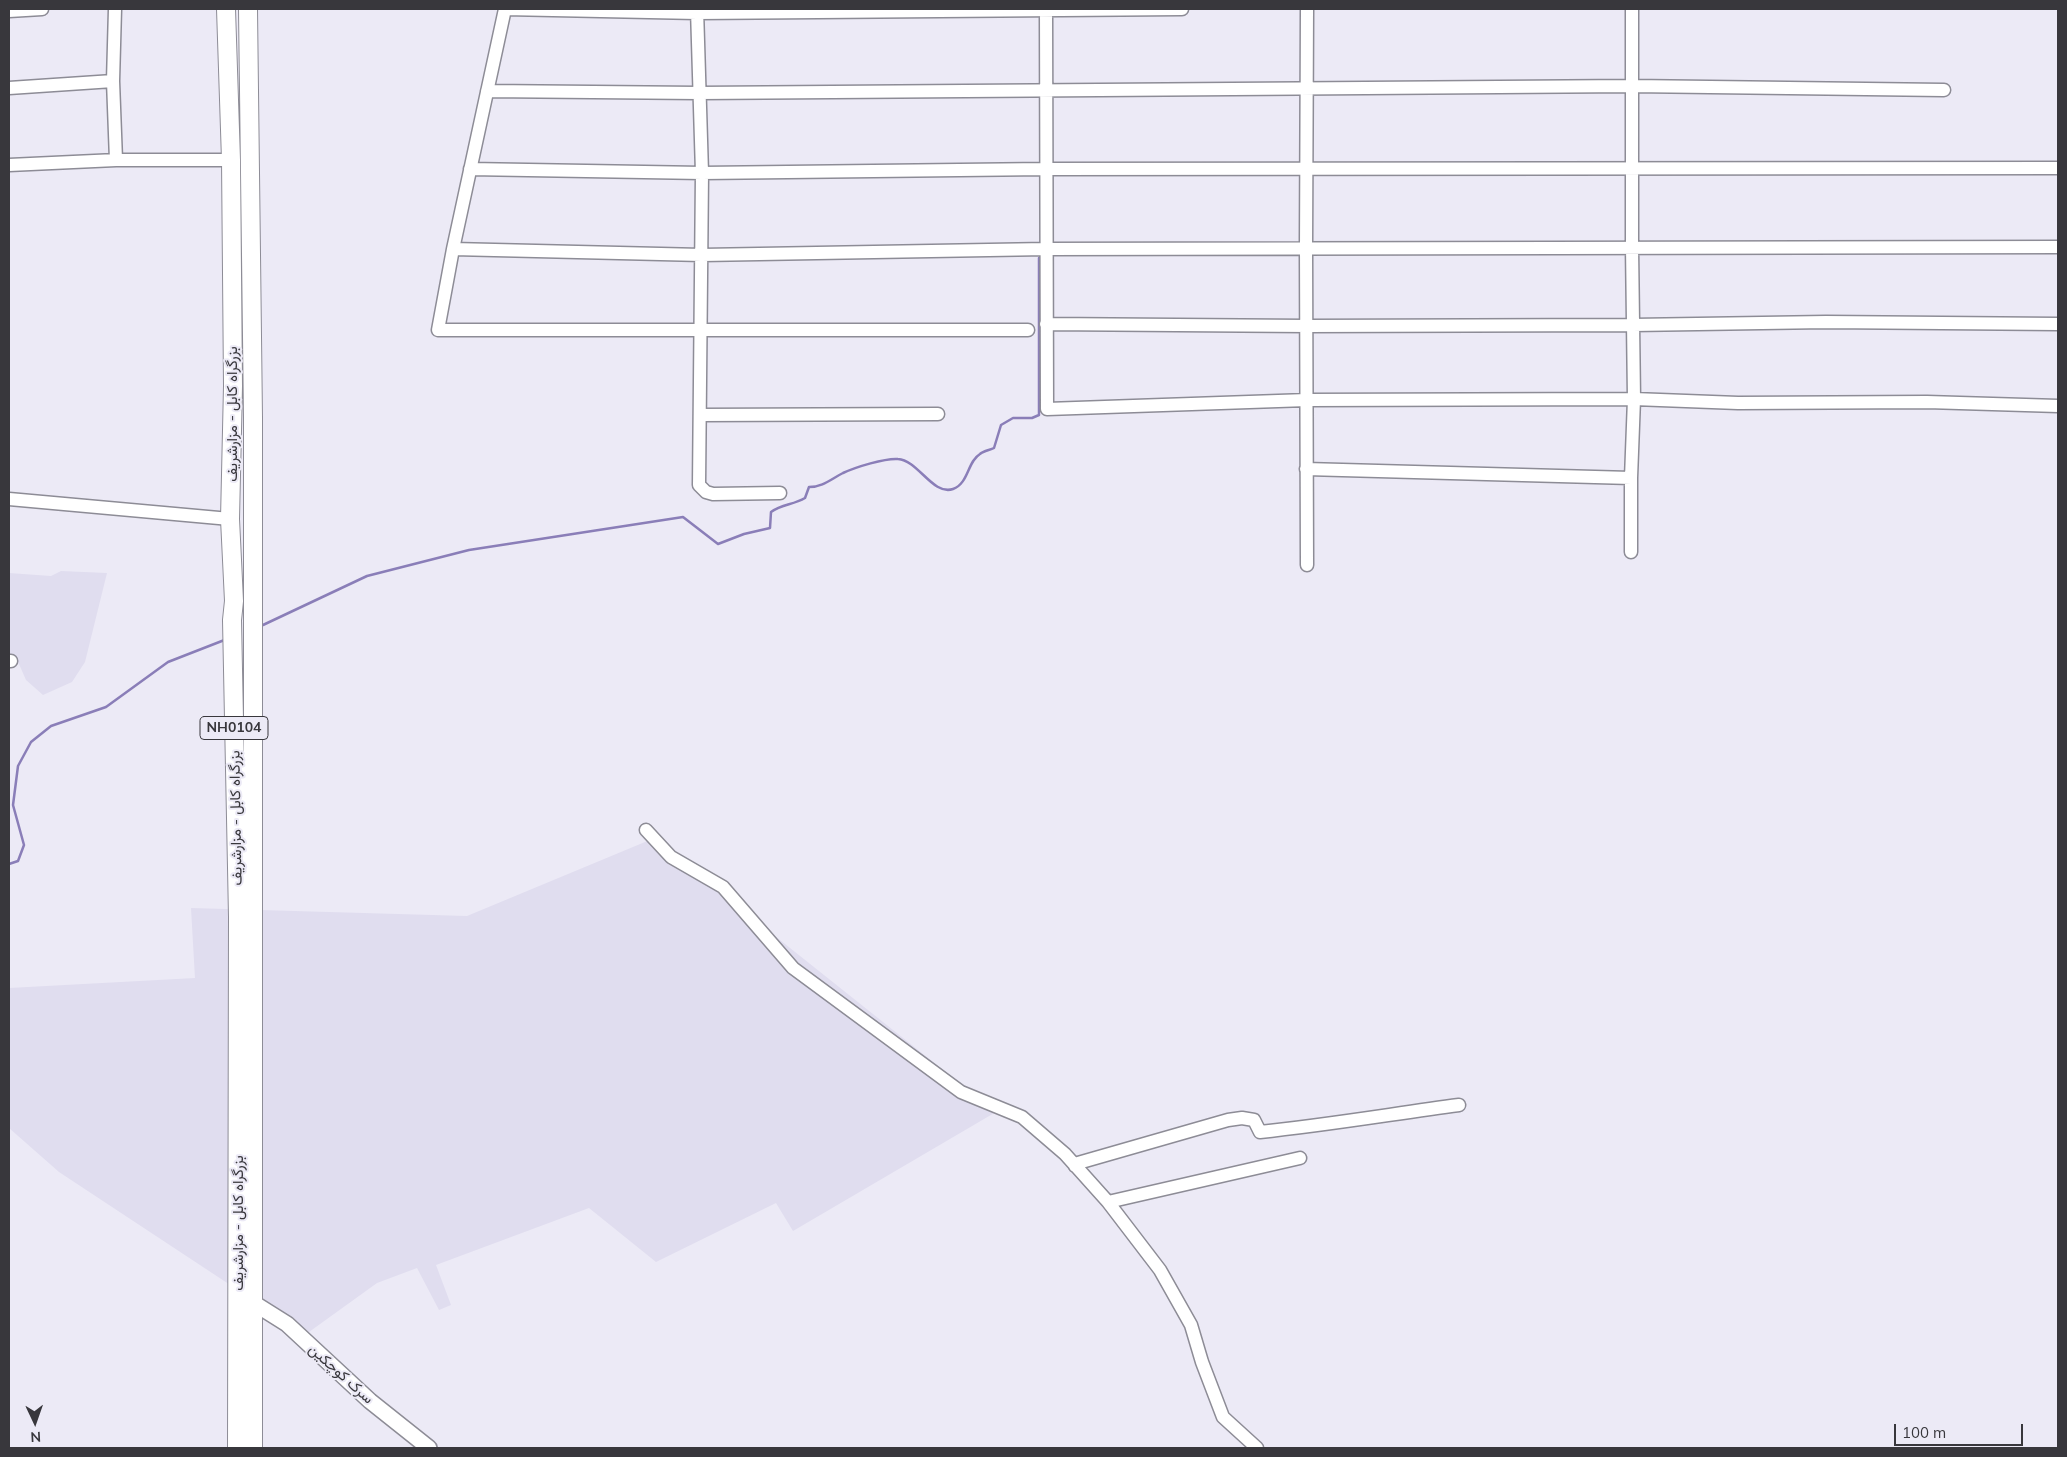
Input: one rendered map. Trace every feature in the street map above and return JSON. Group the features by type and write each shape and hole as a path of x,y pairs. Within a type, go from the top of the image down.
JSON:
{"highway":[{"name":"بزرگراه کابل - مزارشریف","path":"226,9 231,160 233,386 230,519 234,601 232,620 238,917 237,1448"},
{"name":"بزرگراه کابل - مزارشریف","path":"248,9 253,418 253,1448"}],"main road":[{"name":"سرک کوچکین","path":"252,1302 287,1324 370,1401 429,1448"}],"street":[{"path":"9,11 42,9"},
{"path":"115,9 112,80 116,160"},
{"path":"1028,330 438,330 453,249 505,9 697,11 1182,9"},
{"path":"1307,565 1306,89 1308,9"},
{"path":"1632,9 1634,168 1632,247 1634,400 1631,478 1632,552"},
{"path":"1046,10 1047,409 1307,400 1634,400 1738,403 1927,402 2058,406"},
{"path":"697,11 702,173 700,485 706,492 713,494 780,493"},
{"path":"9,88 112,80"},
{"path":"487,91 699,93 1632,86 1944,90"},
{"path":"9,165 116,160 231,160"},
{"path":"470,169 702,173 1307,168 2058,168"},
{"path":"453,249 702,254 1046,249 2058,247"},
{"path":"1046,324 1307,326 1633,325 1826,322 2058,324"},
{"path":"700,415 938,414"},
{"path":"1306,469 1631,478"},
{"path":"9,499 230,519"},
{"path":"646,830 671,857 723,887 793,968 961,1092 1022,1117 1065,1154 1108,1202 1160,1270 1191,1325 1202,1362 1223,1417 1257,1448"},
{"path":"1075,1166 1078,1163 1235,1119 1254,1120 1260,1132 1325,1125 1366,1117 1459,1105"},
{"path":"1108,1202 1300,1158"}],"shaded area":[{"path":"61,571 107,573 85,662 72,682 43,695 26,680 19,664 9,656 9,573 51,576"},
{"path":"657,837 672,854 996,1112 793,1231 776,1203 656,1262 589,1208 436,1265 451,1305 439,1310 417,1268 377,1283 309,1332 303,1333 59,1172 9,1128 9,988 195,978 191,908 467,916"}],"waterway":[{"path":"263,625 367,576 469,550 683,517 718,544 744,534 770,528 771,512 779,507 805,498 809,487 823,484 843,473 870,463 898,459 905,461 932,483 946,490 953,489 962,482 976,458 983,452 994,448 1001,425 1013,418 1032,418 1039,415 1039,258"},
{"path":"9,864 18,861 24,845 13,805 18,766 31,742 51,726 106,707 168,662 227,639"}]}
